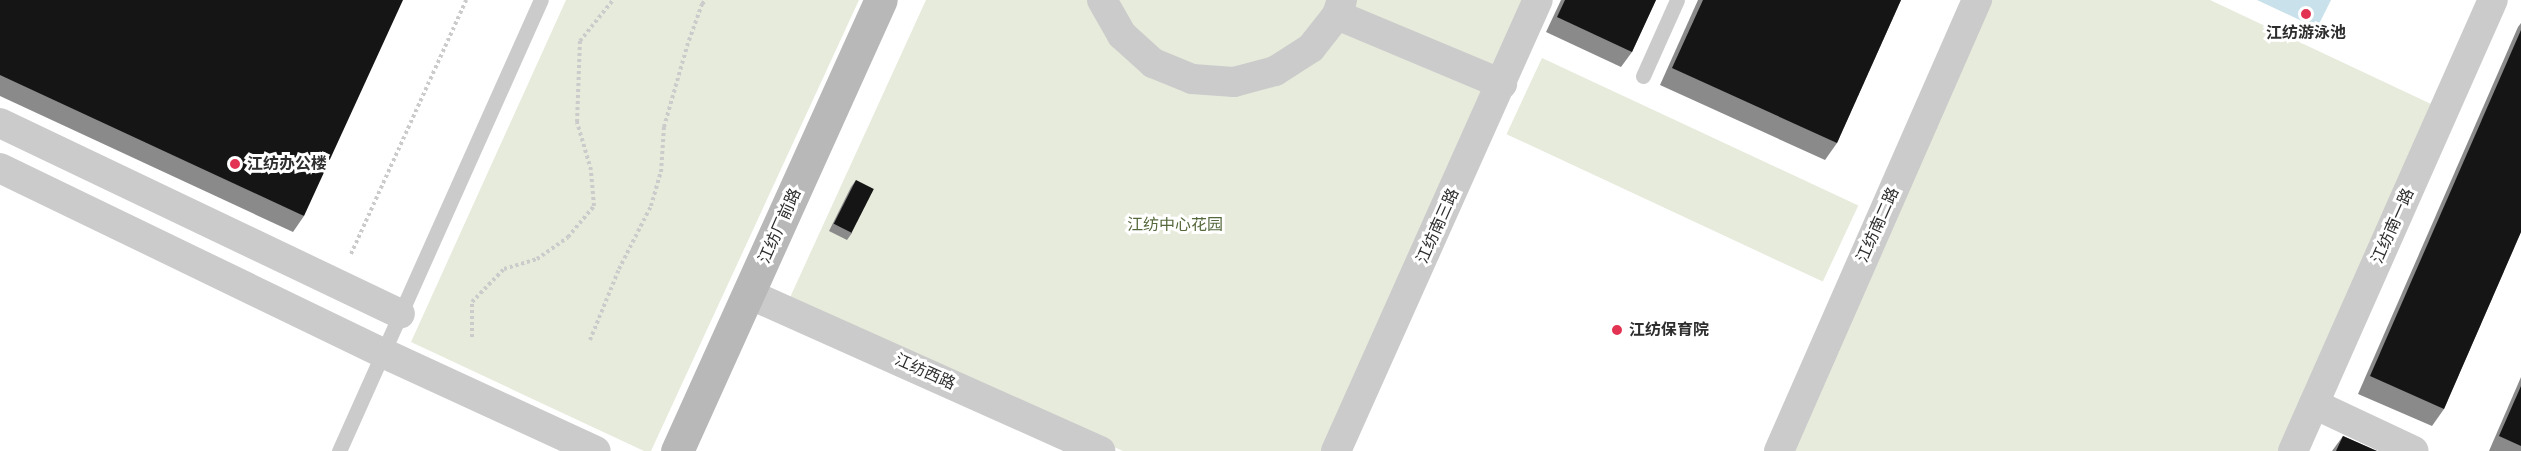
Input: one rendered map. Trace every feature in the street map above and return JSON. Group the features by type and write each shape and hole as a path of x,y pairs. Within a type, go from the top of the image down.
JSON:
{"main road":[{"name":"江纺厂前路","path":"677,451 881,0"}],"street":[{"path":"1102,0 1122,35 1154,63 1192,79 1234,82 1275,71 1311,48 1339,7 1502,84"},
{"name":"江纺南三路","path":"1336,451 1538,0"},
{"name":"江纺南二路","path":"1779,451 1977,0"},
{"name":"江纺南一路","path":"2293,451 2493,0"},
{"path":"0,123 400,314"},
{"path":"0,168 383,352 596,451"},
{"name":"江纺西路","path":"749,294 1100,451"},
{"path":"2314,404 2414,451"}],"lane":[{"path":"339,451 541,0"},
{"path":"1643,76 1677,0"}],"path":[{"path":"337,284 466,0"},
{"path":"472,337 472,302 504,269 537,259 568,237 594,206 591,170 577,122 580,41 614,0"},
{"path":"590,340 619,270 651,206 661,172 664,127 687,46 702,4 706,0"}],"green space":[{"path":"566,0 859,0 651,451 644,451 411,342"},
{"name":"江纺中心花园","path":"926,0 1529,0 1326,451 1123,451 787,304"},
{"path":"1981,0 2210,0 2431,104 2283,451 1781,451"},
{"path":"1542,58 1858,205 1823,282 1507,134"}],"water":[{"name":"江纺游泳池","path":"2257,0 2331,0 2317,28"}],"building":[{"name":"江纺办公楼","path":"0,0 403,0 304,216 0,75"},
{"path":"1565,0 1656,0 1632,52 1557,17"},
{"path":"1703,0 1901,0 1837,143 1672,68"},
{"path":"2521,30 2521,232 2444,409 2370,376"},
{"path":"856,180 874,189 852,233 834,224"},
{"path":"2521,386 2521,446 2499,436"},
{"path":"2343,436 2377,451 2336,451"}],"place":[{"name":"江纺游泳池","path":"2306,14"},
{"name":"江纺办公楼","path":"235,164"},
{"name":"江纺保育院","path":"1617,330"}]}
